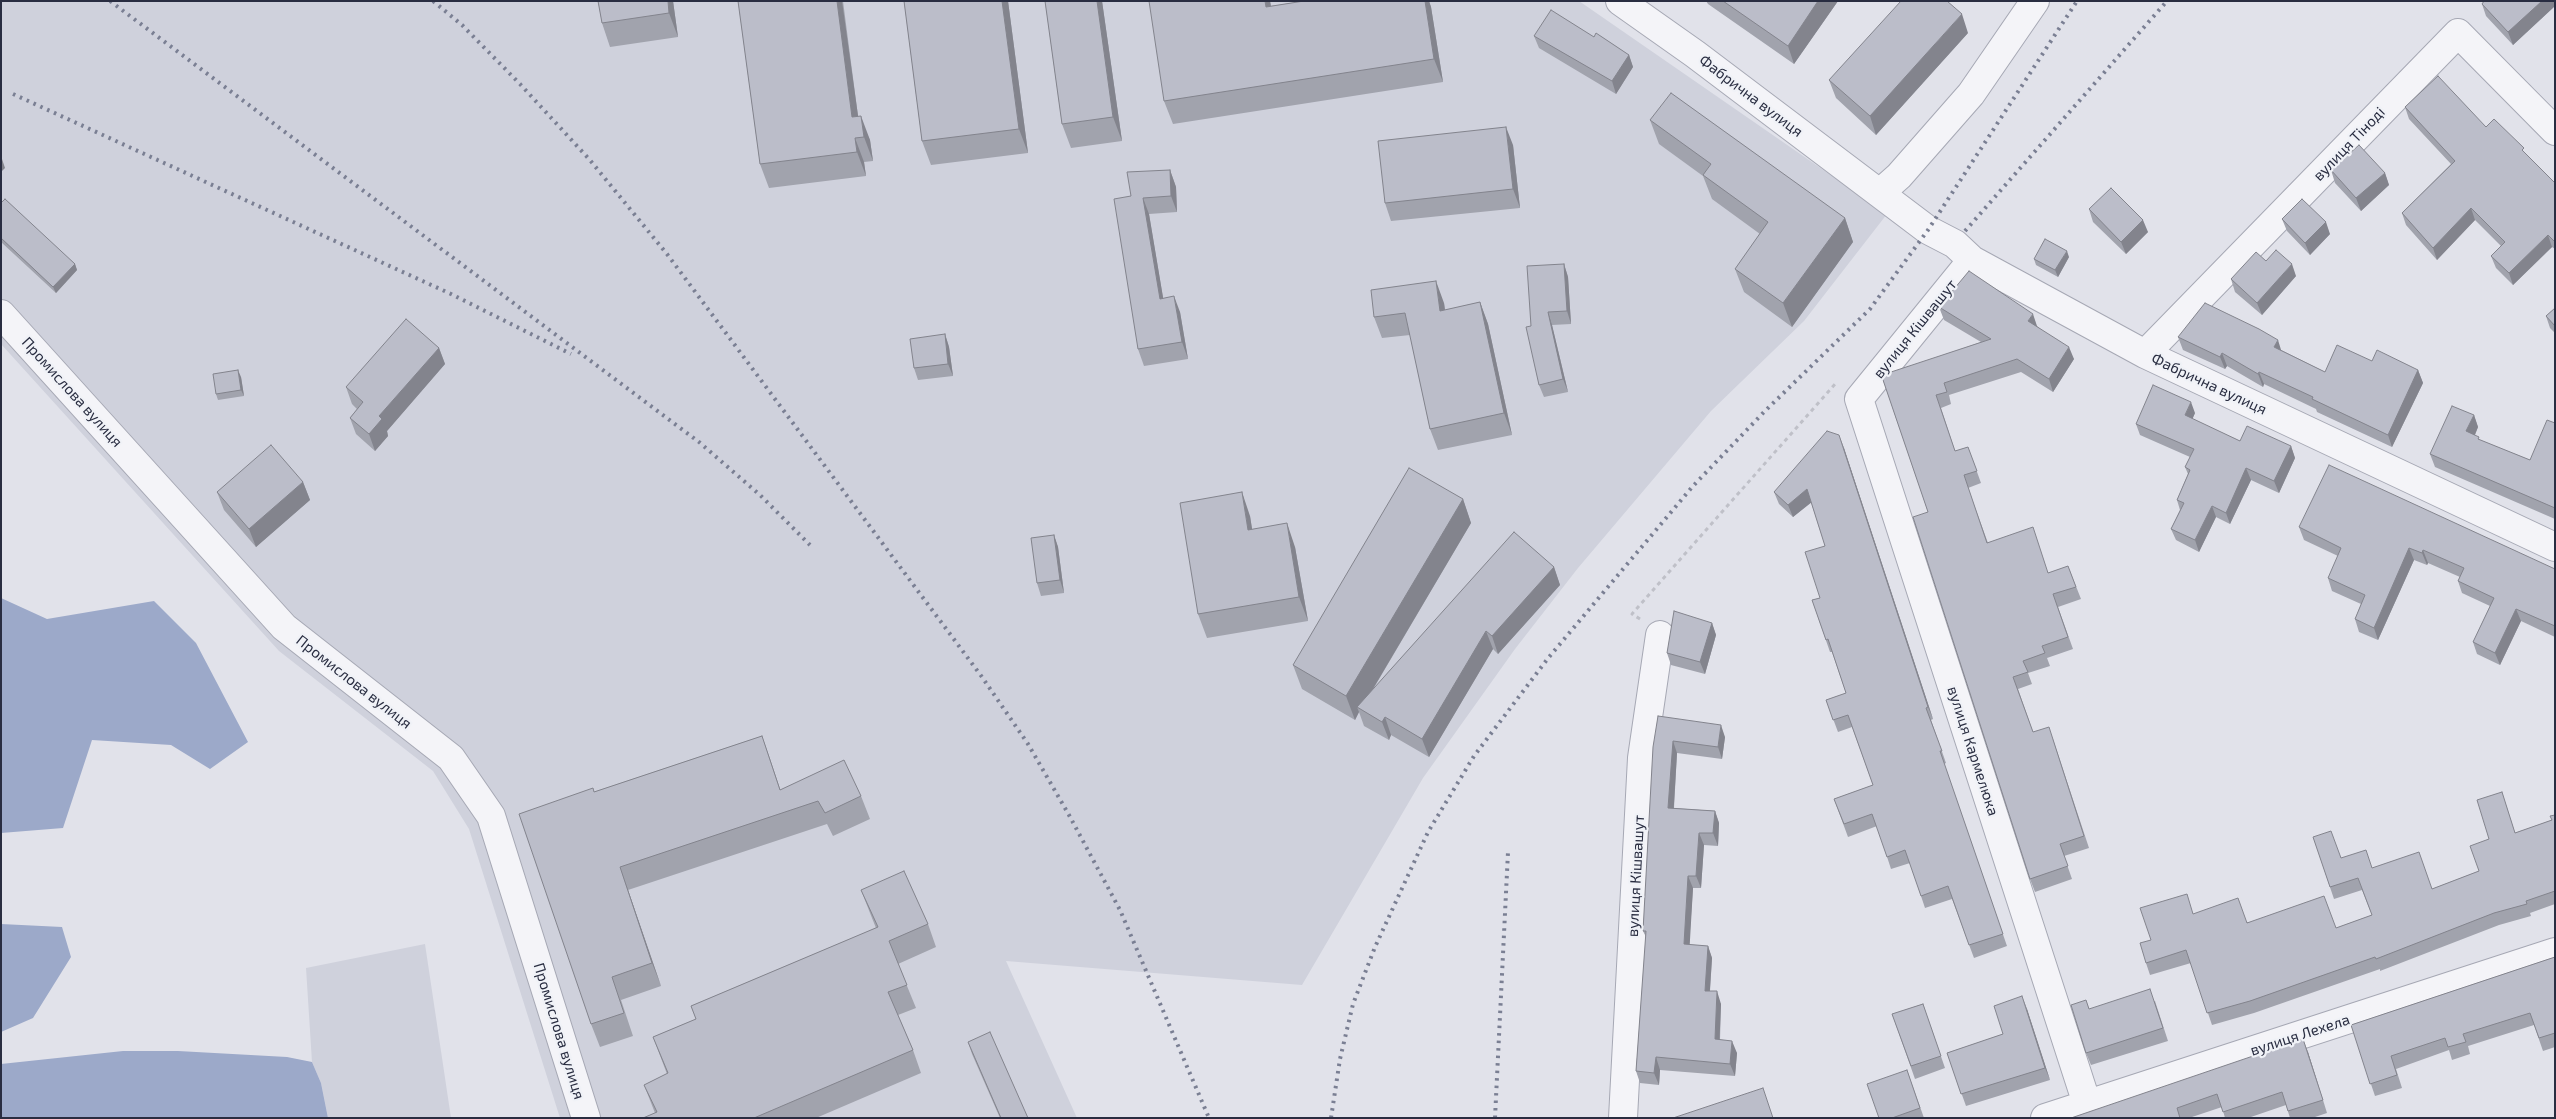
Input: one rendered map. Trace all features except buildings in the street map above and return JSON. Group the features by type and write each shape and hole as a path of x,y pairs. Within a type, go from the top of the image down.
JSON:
{"street":[{"name":"Фабрична вулиця","path":"1620,1 1695,54 1881,192 1928,230 1955,244 1972,260 2144,354 2555,547"},
{"path":"1881,192 1899,176 1971,94 2035,1"},
{"name":"вулиця Тіноді","path":"2144,354 2458,33 2554,129"},
{"name":"вулиця Кішвашут","path":"1859,399 1972,260"},
{"name":"Промислова вулиця","path":"1,314 284,627 451,758 491,816 586,1118"},
{"name":"вулиця Кармелюка","path":"1859,399 2087,1104"},
{"name":"вулиця Кішвашут","path":"1623,1118 1642,758 1660,635"},
{"name":"вулиця Лехела","path":"2045,1118 2555,952"}],"path":[{"path":"1660,635 1632,614 1841,378"}],"shaded area":[{"path":"1,1 1579,1 1887,214 1804,321 1711,411 1578,568 1515,649 1423,778 1302,985 1006,961 1077,1118 560,1118 469,829 433,771 279,651 1,344"},
{"path":"425,944 451,1118 328,1118 321,1083 312,1062 306,968"}],"water":[{"path":"1,598 47,619 154,601 196,643 248,742 210,769 171,745 92,740 63,828 1,833"},
{"path":"1,924 62,927 71,957 33,1018 1,1032"},
{"path":"123,1051 178,1051 287,1057 312,1062 321,1083 328,1118 1,1118 1,1064"}],"railway":[{"path":"110,1 699,442 760,495 810,545"},
{"path":"433,1 462,25 520,84 589,159 667,254 982,677 1028,744 1120,910 1209,1118"},
{"path":"1331,1118 1340,1059 1353,1004 1375,947 1428,832 1474,756 1549,657 1693,486 1765,411 1870,309 1928,230 2077,1"},
{"path":"1965,231 2167,1"},
{"path":"13,94 451,294 571,354"},
{"path":"1495,1118 1508,852"}]}
